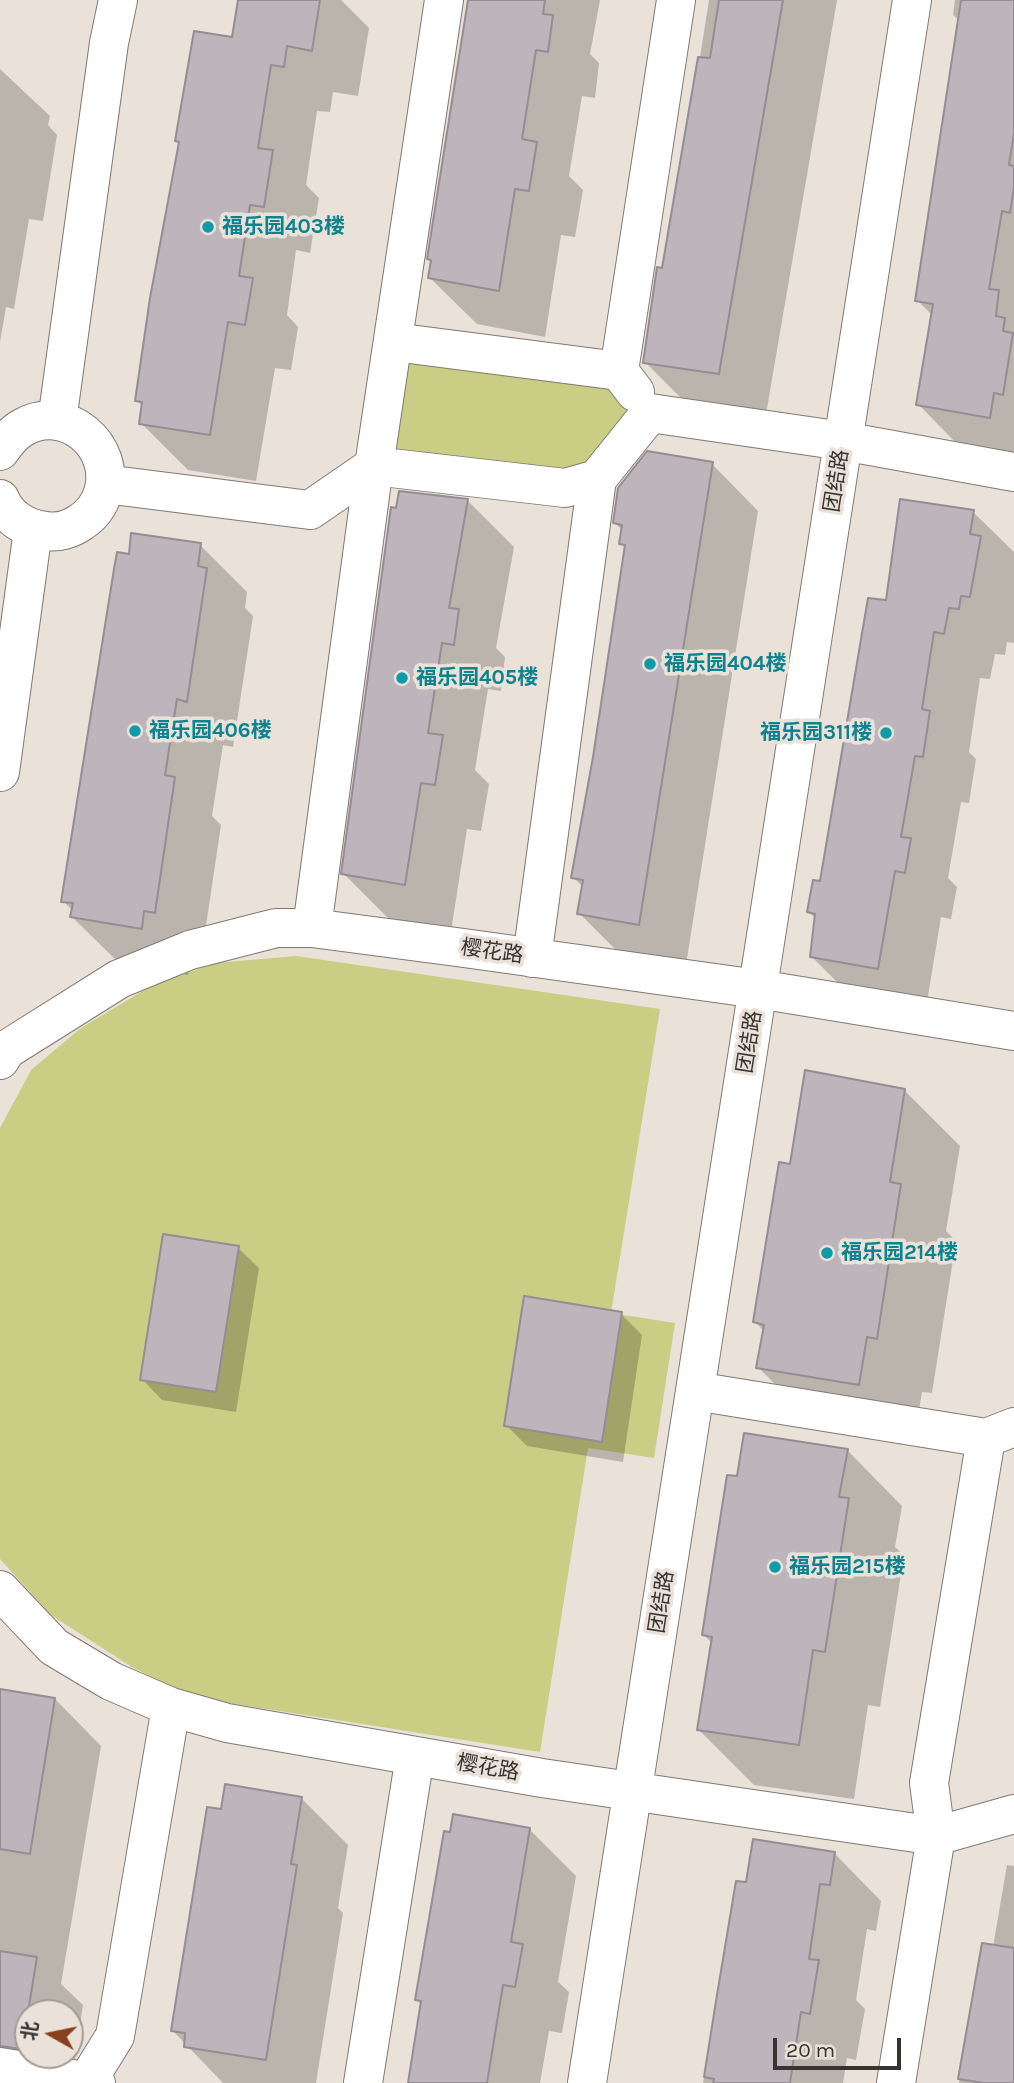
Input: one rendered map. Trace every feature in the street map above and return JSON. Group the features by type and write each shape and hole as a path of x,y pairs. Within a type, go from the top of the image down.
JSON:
{"street":[{"path":"57,421 108,43 118,0"},
{"path":"312,928 374,466 444,0"},
{"path":"676,0 619,371 650,413 843,441 1014,472"},
{"name":"团结路","path":"587,2083 912,0"},
{"path":"394,342 619,371"},
{"path":"532,958 597,479 650,413"},
{"path":"0,451 23,427 40,421 57,421 75,426 89,436 99,450 105,467 105,484 100,503 88,518 71,528 52,532 33,530 16,520 0,499"},
{"path":"105,484 310,510 374,466 565,488 597,479"},
{"path":"0,772 33,530"},
{"name":"樱花路","path":"2,1048 119,979 190,950 276,928 312,928 758,989 1014,1031"},
{"path":"695,1391 1000,1433 929,1783 936,1836 896,2083"},
{"name":"樱花路","path":"0,1590 54,1647 111,1681 171,1707 227,1723 632,1791 936,1836 1014,1814"},
{"path":"0,2067 89,2082 115,2036 171,1707"},
{"path":"363,2083 415,1756"}],"green space":[{"path":"398,335 618,374 647,413 594,478 377,465"},
{"path":"296,956 660,1009 611,1313 675,1323 654,1458 588,1448 540,1752 191,1697 132,1667 51,1615 0,1559 0,1128 31,1070 81,1028 151,986 215,963"}],"building":[{"name":"福乐园403楼","path":"238,0 320,0 312,51 287,46 284,67 271,65 258,148 273,150 264,207 250,205 239,276 253,278 245,325 228,322 210,435 139,424 142,402 135,401 150,298 179,142 175,141 194,31 232,37"},
{"path":"468,0 545,0 543,14 553,15 548,52 536,50 522,139 537,142 529,191 515,189 499,291 428,278 431,260 427,259"},
{"path":"719,0 783,0 719,374 643,363 657,267 662,268 698,57 710,58"},
{"path":"961,0 1014,0 1014,133 1009,165 1014,166 1014,187 1010,213 1002,211 989,289 999,290 996,316 1005,318 1003,331 1013,333 1003,395 994,393 990,418 916,405 933,304 915,301"},
{"name":"福乐园404楼","path":"647,451 713,462 639,925 577,914 583,880 571,878 593,757 625,545 619,544 622,525 613,523 618,488"},
{"name":"福乐园405楼","path":"399,491 468,499 449,608 459,609 454,645 442,643 428,733 443,735 435,785 421,783 405,885 341,874 391,507 396,508"},
{"name":"福乐园311楼","path":"900,499 974,510 970,534 981,536 970,597 961,596 959,609 949,608 944,634 934,632 922,709 930,711 923,757 915,756 901,837 911,838 905,873 895,871 878,969 810,957 815,914 807,912 813,880 820,881 868,598 886,600"},
{"name":"福乐园406楼","path":"131,533 201,543 198,566 207,568 187,702 177,699 165,775 175,777 155,913 144,911 142,929 70,917 73,903 61,902 117,552 129,554"},
{"name":"福乐园214楼","path":"805,1070 905,1089 890,1182 901,1184 877,1339 867,1337 859,1385 756,1368 764,1325 753,1322 779,1162 790,1164"},
{"path":"163,1234 239,1246 216,1392 140,1380"},
{"path":"524,1296 622,1312 602,1442 504,1426"},
{"name":"福乐园215楼","path":"744,1433 848,1449 839,1497 849,1498 825,1652 813,1650 799,1745 697,1730 712,1637 702,1635 727,1475 737,1476"},
{"path":"0,1689 55,1698 30,1854 0,1849"},
{"path":"225,1784 302,1797 291,1864 297,1865 266,2060 184,2047 185,2033 171,2031 207,1807 221,1809"},
{"path":"453,1814 530,1828 511,1942 523,1944 515,1987 503,1985 487,2083 408,2083 421,2001 415,2000 444,1831 450,1832"},
{"path":"753,1839 835,1852 830,1885 820,1884 809,1959 819,1960 810,2014 801,2012 790,2083 713,2083 714,2079 704,2077 716,2001 736,1881 746,1882"},
{"path":"982,1943 1014,1948 1014,2083 984,2083 958,2079"},
{"path":"0,1951 37,1957 30,1999 14,1999 14,2048 0,2046"}],"place":[{"name":"福乐园403楼","path":"208,227"},
{"name":"福乐园404楼","path":"650,664"},
{"name":"福乐园405楼","path":"402,678"},
{"name":"福乐园406楼","path":"135,731"},
{"name":"福乐园311楼","path":"886,733"},
{"name":"福乐园214楼","path":"827,1253"},
{"name":"福乐园215楼","path":"775,1567"}]}
